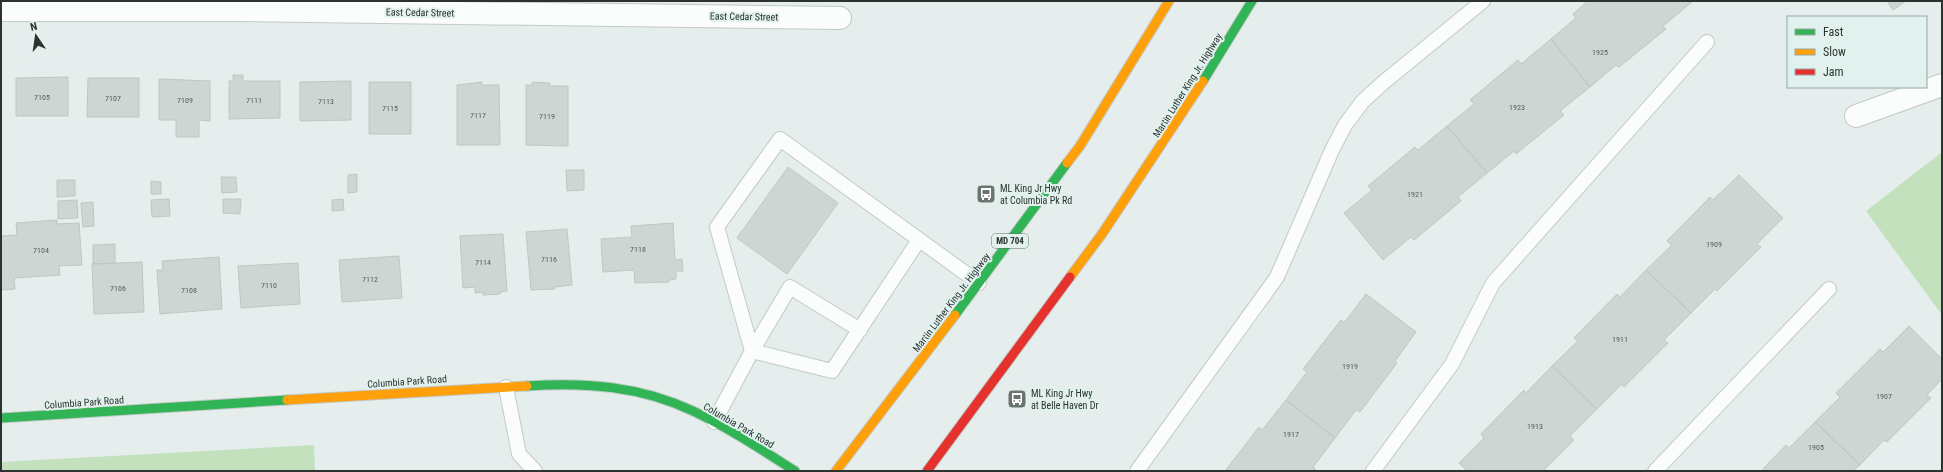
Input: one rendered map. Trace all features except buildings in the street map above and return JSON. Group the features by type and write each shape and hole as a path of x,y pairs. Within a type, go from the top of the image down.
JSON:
{"main road":[{"name":"Martin Luther King Jr. Highway","path":"836,471 979,283 1080,146 1169,1"},
{"name":"Martin Luther King Jr. Highway","path":"927,471 1111,222 1183,114 1252,1"},
{"name":"Columbia Park Road","path":"1,418 568,383 610,387 657,397 714,422 796,471"}],"street":[{"name":"East Cedar Street","path":"1,10 236,10 840,18"},
{"path":"1856,116 1942,85"}],"lane":[{"path":"1137,471 1277,277 1332,150 1346,125 1364,101 1384,82 1483,1"},
{"path":"1373,471 1452,364 1493,284 1707,42"},
{"path":"752,351 717,227 780,138 979,283"},
{"path":"752,351 832,371 919,240"},
{"path":"714,422 752,351 790,287 860,330"},
{"path":"1655,471 1829,289"},
{"path":"506,387 519,454 535,471"}],"green space":[{"path":"1942,152 1942,315 1866,211"},
{"path":"314,445 315,471 1,471 1,462"}],"traffic: fast":[{"path":"1203,81 1252,1"},
{"path":"955,315 1067,163"},
{"path":"527,386 591,386 632,391 653,396 693,411 745,440 795,471"},
{"path":"1,418 287,400"}],"traffic: slow":[{"path":"1067,163 1080,146 1169,1"},
{"path":"1070,277 1102,234 1203,81"},
{"path":"836,471 955,315"},
{"path":"287,400 527,386"}],"traffic: jam":[{"path":"927,471 1070,277"}],"place":[{"name":"ML King Jr Hwy at Columbia Pk Rd","path":"986,194"},
{"name":"ML King Jr Hwy at Belle Haven Dr","path":"1017,399"}]}
